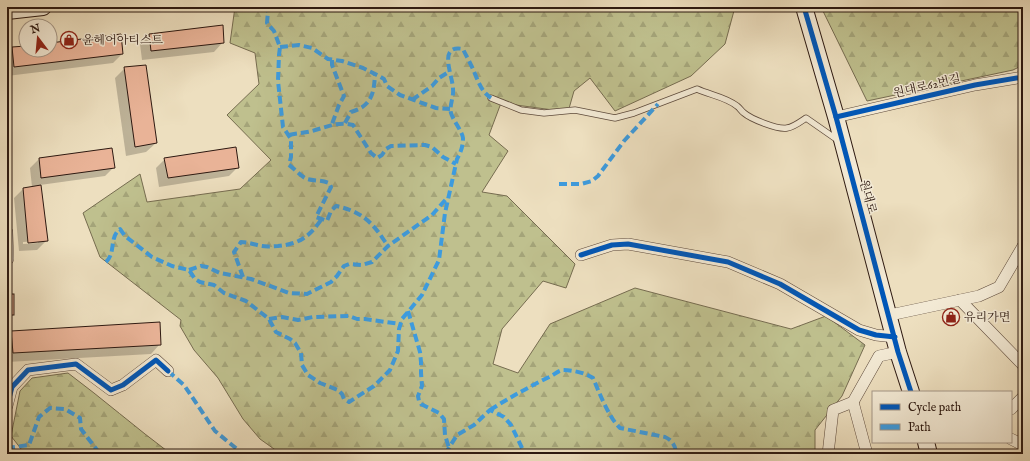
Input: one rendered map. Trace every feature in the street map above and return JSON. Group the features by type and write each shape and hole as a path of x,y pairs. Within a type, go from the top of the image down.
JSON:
{"street":[{"path":"7,11 43,7"},
{"name":"원대로","path":"804,7 836,117 911,391"},
{"name":"원대로62번길","path":"836,117 975,85 1023,77"},
{"path":"7,232 8,259"},
{"path":"581,255 612,245 628,244 728,262 780,284 859,330 897,344"},
{"path":"890,315 979,296 999,287 1023,246"},
{"path":"960,300 1023,366"},
{"path":"828,454 833,410 853,402 879,356 897,344"},
{"path":"7,406 12,387 28,370 76,364 111,390 123,385 156,360 168,371"},
{"path":"1012,408 1023,397"},
{"path":"853,402 867,454"},
{"path":"1012,440 1023,445"},
{"path":"926,443 929,454"}],"lane":[{"path":"491,98 521,110 544,113 575,110 616,118 634,113 697,89 737,106 744,113 761,123 786,128 806,118 832,138 843,143"}],"green space":[{"path":"235,7 735,7 725,44 691,76 615,111 590,78 574,91 568,112 501,103 489,135 508,151 482,192 507,196 575,264 566,288 543,281 502,329 493,364 518,373 550,324 635,288 791,329 826,316 865,345 842,396 815,430 815,454 281,454 260,439 243,419 218,378 194,350 180,326 181,320 100,257 83,213 140,174 147,202 240,189 271,160 227,115 259,84 255,53 230,43"},
{"path":"821,7 1023,7 1023,65 1013,70 867,101"},
{"path":"68,373 171,454 25,454 11,436 20,391 32,378"}],"building":[{"path":"223,25 224,43 151,51 149,34"},
{"path":"121,34 123,54 14,67 12,47 18,47 18,58 58,58 58,42"},
{"path":"146,65 157,143 135,147 124,67"},
{"path":"236,147 239,168 168,178 164,158"},
{"path":"112,148 115,168 41,178 39,158"},
{"path":"41,185 48,241 28,243 23,188"},
{"path":"7,294 14,294 14,315 7,315"},
{"path":"160,322 161,345 13,353 11,331"}],"marked path":[{"path":"262,7 268,11 267,23 274,31 280,47 278,81 283,127 291,139 291,157 289,165 304,178 326,182 329,183 331,187 316,217 327,221 331,211 336,206 355,212 370,223 388,246"},
{"path":"280,47 299,45 312,48 328,59 342,61 363,68 379,76 384,79 387,86 400,95 436,108 450,109"},
{"path":"106,262 111,254 115,236 120,229 125,236 152,257 172,266 189,270 195,279 200,282 214,285 224,293 246,301 269,319 276,332 295,343 301,353 302,365 308,375 320,383 338,390 344,399 349,402 374,386 390,370 398,351 399,329 402,319 422,295 439,260 445,213 457,159 462,149 463,141 463,136 452,116 451,110 453,92 448,62 450,51 455,49 463,49 481,87 491,98"},
{"path":"332,60 332,65 344,96 332,124"},
{"path":"412,100 450,71"},
{"path":"345,123 351,112 368,102 373,93 375,74"},
{"path":"559,184 581,184 592,181 598,176 624,141 658,104"},
{"path":"289,135 309,132 332,125 348,124 353,125 371,153 377,158 391,146 425,145 432,147 443,157 456,164"},
{"path":"189,270 201,266 207,267 220,273 251,279 289,293 307,294 331,282 344,266 349,264 362,265 372,262 388,246 432,215 447,198"},
{"path":"243,277 234,252 241,242 247,242 259,246 285,245 303,239 321,220"},
{"path":"408,311 420,352 422,386 418,396 419,401 421,404 439,413 444,419 445,435 449,448"},
{"path":"269,319 282,317 298,320 313,317 349,316 357,319 400,324"},
{"path":"168,371 184,385 215,431 243,454"},
{"path":"490,410 559,371 579,372 593,378 608,411 620,428 665,437 673,444 676,454"},
{"path":"7,448 29,445 39,417 50,408 65,409 80,418 81,429 97,450 98,454"},
{"path":"445,454 457,435 474,425 490,410 504,417 511,425 525,454"}],"cycle path":[{"path":"804,7 836,117 898,352 911,391"},
{"path":"836,117 975,85 1023,77"},
{"path":"581,255 612,245 628,244 728,262 780,284 859,330 876,335 895,337"},
{"path":"7,406 12,387 28,370 76,364 111,390 123,385 156,360 168,371"}],"place":[{"name":"윤헤어아티스트","path":"69,40"},
{"name":"유리가면","path":"951,317"}]}
